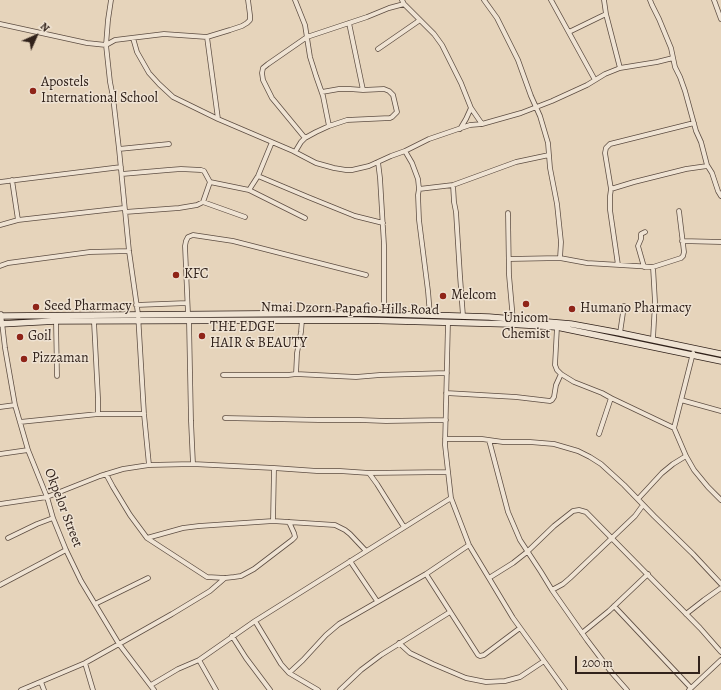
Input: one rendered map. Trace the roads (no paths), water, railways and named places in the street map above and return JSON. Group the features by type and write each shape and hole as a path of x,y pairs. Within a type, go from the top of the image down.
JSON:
{"street":[{"path":"111,0 106,44 122,174 129,251 138,314 144,414 150,465"},
{"path":"0,24 87,43 106,44 115,40 164,34 207,37 247,23 250,20 248,0"},
{"path":"295,0 305,25 310,57 322,92 329,126"},
{"path":"484,0 497,18 518,60 526,84 540,116 548,143 550,168 562,242 560,258"},
{"path":"551,0 595,80"},
{"path":"604,0 606,14 620,68"},
{"path":"650,0 661,22 671,48 675,67 685,90 707,166 712,173 721,196"},
{"path":"714,0 721,19"},
{"path":"306,138 272,98 263,80 263,68 307,37 367,17 403,2 434,34 442,45 461,83 471,108 482,124"},
{"path":"569,32 606,14"},
{"path":"378,49 420,20"},
{"path":"349,23 363,90"},
{"path":"207,37 218,119"},
{"path":"133,38 137,52 155,81 174,97 218,119 295,152 316,163 346,170 369,166 429,139 470,125 482,124 521,113 552,101 620,68 673,58"},
{"path":"295,152 301,142 306,138 329,126 347,120 390,118 397,112 393,95 384,89 339,89 322,92"},
{"path":"459,130 471,108"},
{"path":"618,266 610,210 611,190 605,153 606,148 610,144 694,122"},
{"path":"249,190 258,176 272,142"},
{"path":"119,149 169,144"},
{"path":"405,151 416,171 418,179 419,220 430,315"},
{"path":"419,189 453,185 516,162 549,155"},
{"path":"378,162 384,245 384,314"},
{"path":"611,190 634,182 686,169 707,166"},
{"path":"0,182 121,167"},
{"path":"0,225 18,220 125,210 179,208 197,205 203,202 210,182 204,171 201,170 174,169 122,174"},
{"path":"258,176 308,198 355,216 383,224"},
{"path":"12,180 18,220"},
{"path":"210,182 249,190 305,218"},
{"path":"453,185 463,316"},
{"path":"203,202 245,217"},
{"path":"509,259 560,258 587,263 653,267 683,256 684,252 679,211"},
{"path":"508,213 509,275 513,321"},
{"path":"644,267 638,246 641,234 645,232"},
{"path":"188,314 185,246 188,237 193,236 233,241 366,275"},
{"path":"682,241 721,242"},
{"path":"0,266 8,263 90,252 129,251"},
{"path":"653,267 655,302 653,339"},
{"path":"136,305 188,303"},
{"path":"620,333 624,306"},
{"name":"Nmai Dzorn Papafio Hills Road","path":"0,315 99,316 138,314 360,313 463,316 558,327 694,352 721,354"},
{"name":"Okpelor Street","path":"0,315 15,405 28,450 66,550 81,581 119,644 154,690"},
{"path":"296,374 297,353 302,320"},
{"name":"Nmai Dzorn Papafio Hills Road","path":"1,324 56,321 302,320 448,322 467,324 513,321 571,324 653,339 694,352 710,359 721,361"},
{"path":"56,321 57,376"},
{"path":"189,321 191,421 194,464"},
{"path":"94,322 98,414"},
{"path":"448,322 445,439 451,498 469,545 513,618 565,690"},
{"path":"558,327 555,365 561,374 574,382 674,428"},
{"path":"694,352 674,428 686,456 694,470 721,500"},
{"path":"223,374 296,374 356,377 447,373"},
{"path":"446,393 550,401 554,397 556,385 561,374"},
{"path":"599,434 611,398"},
{"path":"681,400 721,412"},
{"path":"0,407 15,405"},
{"path":"20,422 98,414 144,414"},
{"path":"225,418 386,421 446,420"},
{"path":"445,439 554,444 578,451 601,464 624,485 721,584"},
{"path":"489,440 508,512 520,540 582,633 612,673 627,690"},
{"path":"0,454 28,450"},
{"path":"638,499 662,473 686,456"},
{"path":"0,504 47,497 106,474 123,469 150,465 194,464 369,473 448,472"},
{"path":"272,521 274,468"},
{"path":"369,473 404,527"},
{"path":"106,474 130,515 147,538 207,577 225,578 241,576 274,555 295,537 289,522"},
{"path":"151,685 178,669 199,660 255,621 451,498"},
{"path":"552,590 570,578 635,516 643,505"},
{"path":"489,578 513,564 573,511 579,510 586,512 648,574 721,652"},
{"path":"8,538 53,518"},
{"path":"147,538 183,528 199,526 272,521 289,522 335,525 350,534 366,551"},
{"path":"289,673 304,660 326,635 339,624 426,574 469,545"},
{"path":"0,584 66,550"},
{"path":"350,561 377,602"},
{"path":"426,574 478,655 484,655 520,628"},
{"path":"582,633 648,574"},
{"path":"95,604 148,578"},
{"path":"21,690 85,663 210,591 225,578"},
{"path":"686,614 721,588"},
{"path":"614,606 690,689 721,660"},
{"path":"340,690 361,670 399,643 450,612"},
{"path":"255,621 281,664 289,673 318,690"},
{"path":"232,636 246,658 270,690"},
{"path":"399,643 410,654 466,678 486,682 520,677 544,661"},
{"path":"199,660 216,690"},
{"path":"85,663 93,690"},
{"path":"41,682 44,690"}],"place":[{"name":"Apostels International School","path":"33,91"},
{"name":"KFC","path":"176,275"},
{"name":"Melcom","path":"443,296"},
{"name":"Unicom Chemist","path":"526,304"},
{"name":"Seed Pharmacy","path":"36,307"},
{"name":"Humano Pharmacy","path":"572,309"},
{"name":"THE EDGE HAIR & BEAUTY","path":"202,336"},
{"name":"Goil","path":"20,337"},
{"name":"Pizzaman","path":"24,359"}]}
